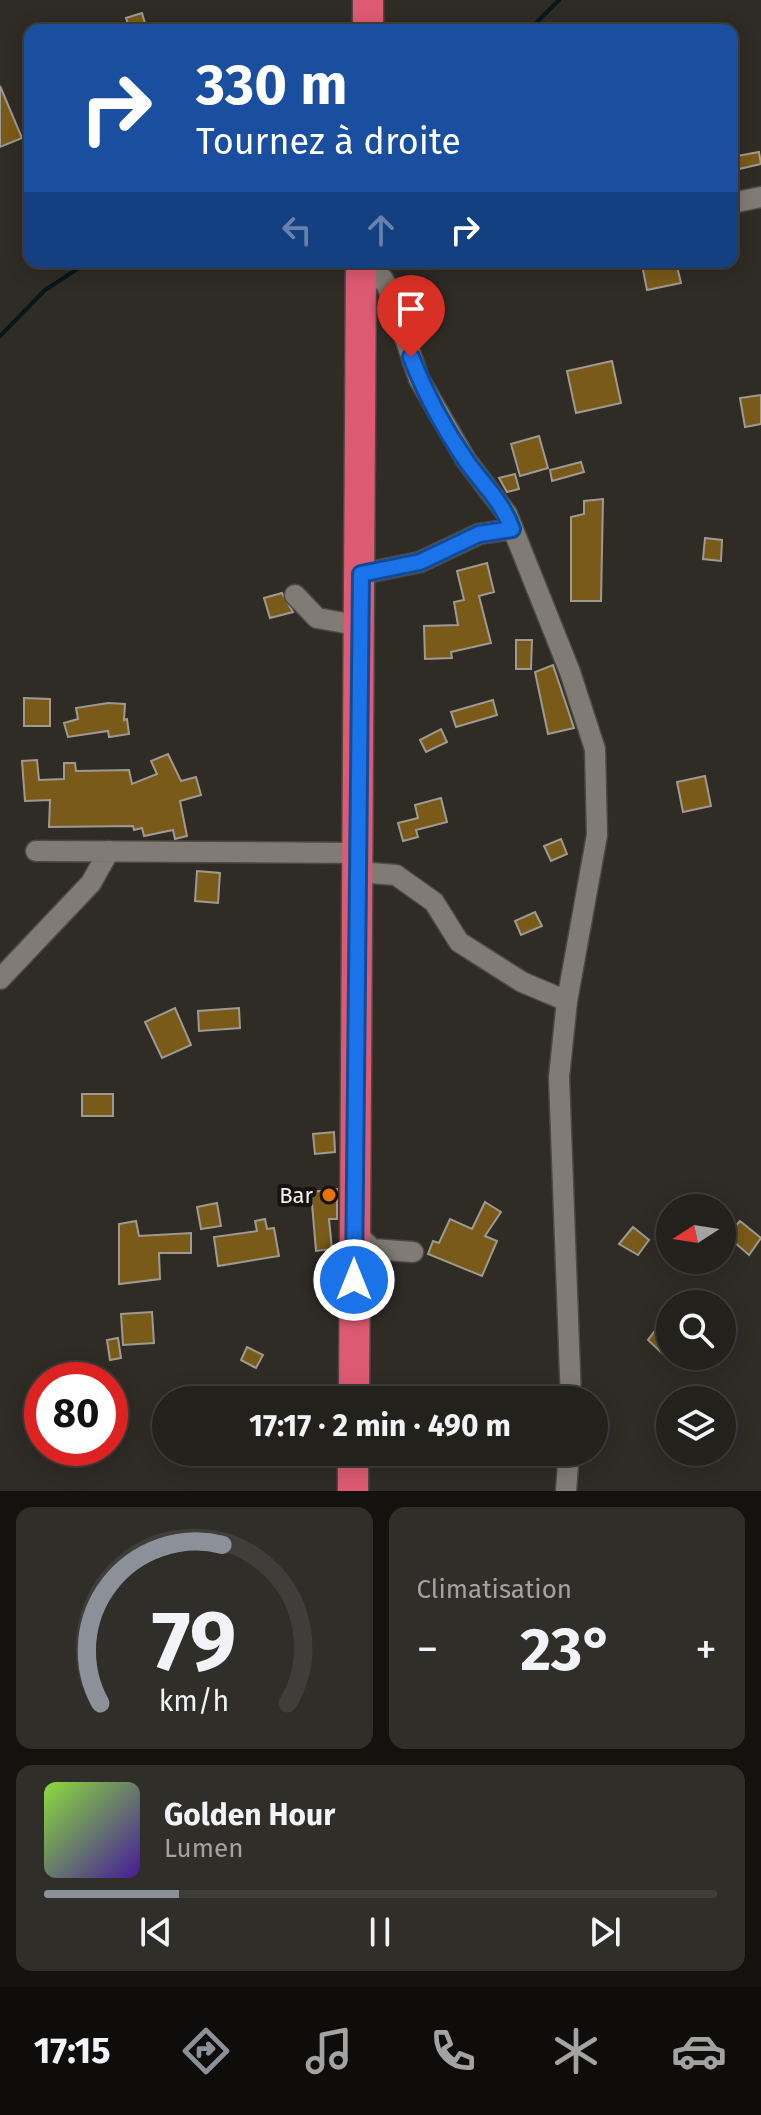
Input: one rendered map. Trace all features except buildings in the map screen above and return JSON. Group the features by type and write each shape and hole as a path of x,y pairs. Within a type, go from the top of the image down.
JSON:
{"highway":[{"path":"368,0 368,24"},
{"path":"354,1386 361,574 370,276"},
{"path":"353,1466 353,1491"}],"street":[{"path":"738,202 761,197"},
{"path":"370,276 419,379 466,460 507,514 570,672 595,749 597,835 567,1001 559,1077 570,1386"},
{"path":"361,574 420,562 479,534 512,529"},
{"path":"295,595 317,618 361,626"},
{"path":"36,851 109,851 358,862 396,875 434,902 459,942 522,982 567,1001"},
{"path":"0,979 91,883 109,851"},
{"path":"354,1231 372,1249 413,1252"},
{"path":"566,1491 568,1466"}],"waterway":[{"path":"535,24 559,0"},
{"path":"0,336 45,290 79,268"}],"place":[{"name":"Bar","path":"329,1195"}],"route":[{"path":"354,1280 361,574 420,562 479,534 512,529 507,514 466,460 419,379 411,357"}]}
